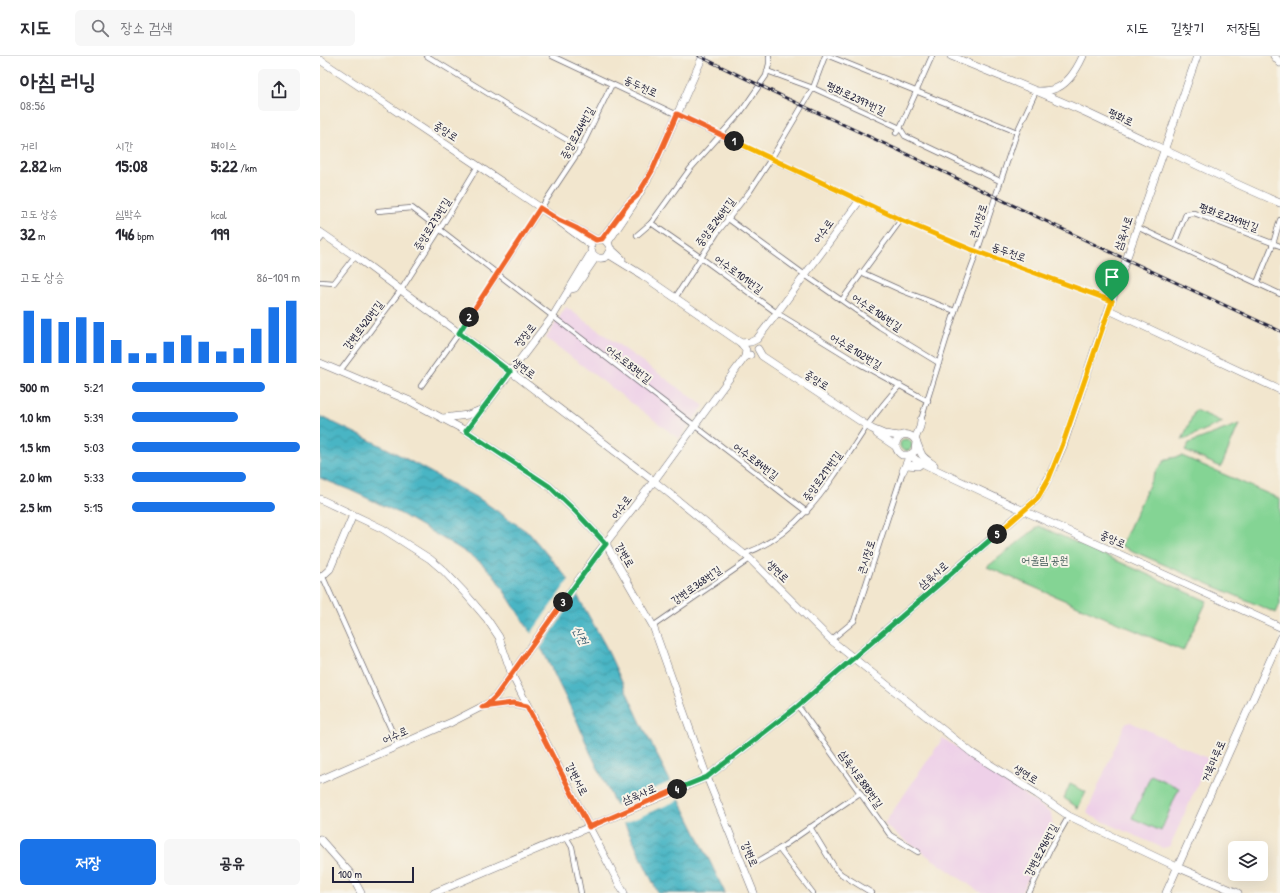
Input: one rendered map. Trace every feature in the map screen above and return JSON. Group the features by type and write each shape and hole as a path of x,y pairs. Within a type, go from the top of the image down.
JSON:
{"street":[{"path":"427,56 581,148"},
{"name":"동두천로","path":"552,56 901,220 977,252 1112,301"},
{"path":"603,245 603,258 594,255 603,245 628,204 637,196 652,171 704,56"},
{"path":"637,235 651,223 690,169 741,112 766,76 769,56"},
{"name":"평화로2397번길","path":"825,56 813,88 900,128"},
{"path":"829,56 916,93 1017,132"},
{"path":"896,133 900,128 932,56"},
{"name":"평화로","path":"951,56 1036,91 1165,149 1228,181 1280,203"},
{"path":"1036,91 1055,89 1066,82 1078,66 1083,56"},
{"name":"삼육사로","path":"434,893 707,777 798,706 1037,499 1049,478 1062,446 1197,56"},
{"path":"1274,56 1280,63"},
{"name":"중앙로","path":"323,59 540,208 603,245 675,298"},
{"path":"767,71 813,88 771,159"},
{"name":"중앙로264번길","path":"421,386 459,333 581,148 612,84"},
{"name":"큰시장로","path":"921,420 955,311 977,252 1017,132 1036,91"},
{"path":"900,128 906,136 1000,181"},
{"name":"중앙로246번길","path":"675,298 700,257 728,218 750,191 771,159"},
{"name":"중앙로273번길","path":"401,290 478,166"},
{"name":"어수로","path":"320,780 452,722 489,703 496,696 598,554 753,350 777,313 860,200"},
{"name":"어수로83번길","path":"378,211 412,208 695,426"},
{"name":"평화로2349번길","path":"1174,244 1186,214 1194,213 1280,246"},
{"path":"728,218 805,275"},
{"path":"842,300 861,272 901,220"},
{"path":"1257,283 1273,244 1280,220"},
{"name":"어수로101번길","path":"651,223 777,313"},
{"path":"1137,227 1280,294"},
{"name":"생연로","path":"321,236 355,256 654,481 747,557 831,640 972,752 1069,816 1177,867 1238,893"},
{"name":"정장로","path":"466,431 553,316 570,290 574,281 594,255"},
{"path":"322,282 334,283 355,256"},
{"path":"861,272 903,291 955,311"},
{"name":"어수로106번길","path":"805,275 880,327 939,363"},
{"name":"강변로420번길","path":"340,371 401,290"},
{"path":"675,298 753,350"},
{"path":"1109,310 1280,390"},
{"name":"어수로102번길","path":"777,313 860,364 928,401"},
{"name":"중앙로","path":"753,350 870,427"},
{"name":"강변로","path":"320,363 410,401 466,431 549,486 606,544 653,626 707,777 754,893"},
{"path":"870,427 900,385"},
{"path":"443,418 468,415 483,408"},
{"path":"905,468 910,455 915,451 914,439 916,428 921,420"},
{"name":"어수로84번길","path":"695,426 807,512"},
{"path":"870,427 884,434 900,436 907,434 914,439 922,455 939,469"},
{"path":"870,427 874,432 896,446"},
{"name":"중앙로217번길","path":"747,557 807,512 870,427"},
{"path":"900,436 896,440 896,446 905,462 905,468"},
{"path":"902,455 910,455 939,469"},
{"path":"905,468 918,466 922,462"},
{"name":"큰시장로","path":"831,640 854,621 905,468"},
{"name":"중앙로","path":"939,469 1024,511 1280,627"},
{"path":"320,499 388,532 430,559 444,571 464,592 499,637 512,675"},
{"path":"353,515 330,569 321,578 398,745"},
{"name":"강변로368번길","path":"653,626 747,557"},
{"name":"거북마루로","path":"1166,893 1280,638"},
{"name":"강변서로","path":"512,675 624,893"},
{"path":"482,707 513,703 527,706"},
{"name":"삼육사로888번길","path":"798,706 890,835 918,852"},
{"path":"756,863 779,849 860,793"},
{"name":"강변로296번길","path":"1029,893 1050,849 1069,816"},
{"path":"810,827 835,868 841,874 872,893"},
{"path":"566,837 572,847 581,893"},
{"path":"320,839 350,873 361,893"},
{"path":"779,849 814,893"},
{"path":"861,893 864,888"}],"shaded area":[{"path":"566,307 704,406 679,439 546,338"},
{"path":"1130,722 1209,759 1170,846 1163,848 1089,815 1087,812 1125,724"},
{"path":"943,738 1051,813 1053,828 1021,893 981,893 884,824"}],"green space":[{"path":"1195,410 1223,422 1182,440"},
{"path":"1239,424 1221,467 1185,451 1189,443"},
{"path":"904,439 908,439 912,445 908,451 904,451 900,447 900,443"},
{"path":"1182,456 1280,499 1280,604 1276,613 1121,546 1155,472 1166,459"},
{"name":"어울림 공원","path":"1039,526 1207,601 1183,651 987,567"},
{"path":"1151,775 1179,788 1161,831 1132,818"},
{"path":"1070,784 1086,792 1078,808 1064,798"}],"water":[{"name":"신천","path":"320,416 390,450 481,500 529,533 568,579 605,645 640,721 725,893 658,893 544,653 493,574 480,562 459,548 401,514 350,490 320,478"}],"pier":[{"path":"570,578 579,593 540,649 530,635"},
{"path":"672,781 681,799 623,824 614,806"}],"railway":[{"path":"699,56 1106,250 1280,331"}],"route":[{"path":"677,114 901,220 970,249 1112,301 1062,446 1049,478 1037,499 798,706 707,777 589,827 527,706 520,703 513,703 482,707 496,696 606,544 549,486 466,431 510,372 459,333 540,208 596,240 602,239 628,204 637,196 652,171 677,114"}]}
